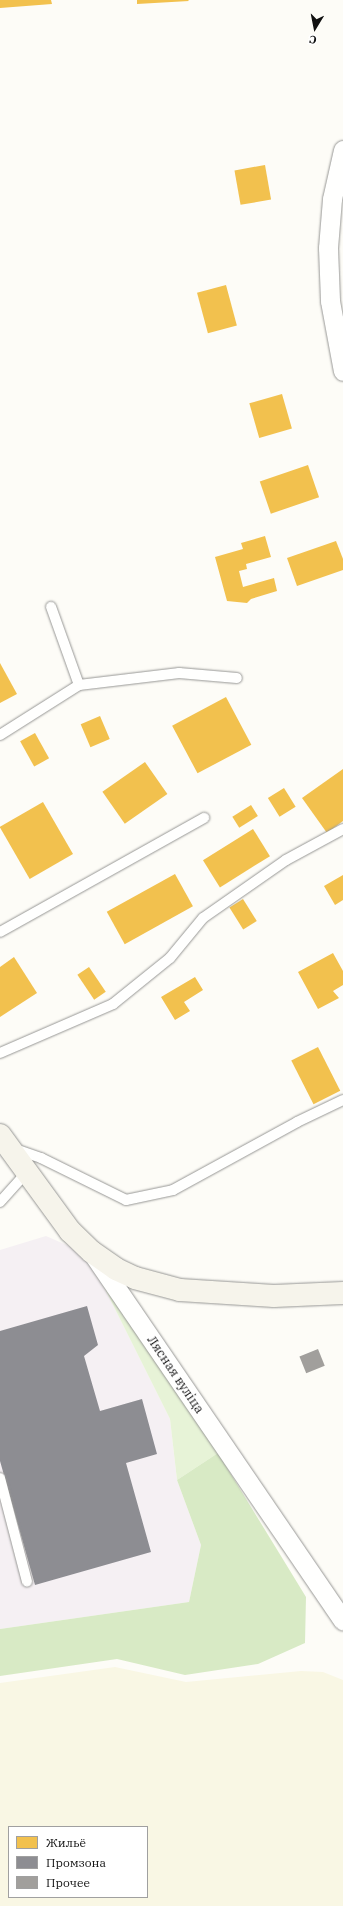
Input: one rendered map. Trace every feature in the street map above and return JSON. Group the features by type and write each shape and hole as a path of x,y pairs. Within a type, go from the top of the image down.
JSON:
{"main road":[{"name":"Лясная вуліца","path":"4,1140 70,1231 92,1252"},
{"path":"92,1252 116,1268 135,1278 180,1290 274,1296 343,1293"}],"street":[{"path":"343,150 332,199 328,248 330,301 343,371"},
{"name":"Лясная вуліца","path":"92,1252 343,1621"}],"lane":[{"path":"51,607 79,685"},
{"path":"0,735 79,685 179,673 238,678"},
{"path":"0,932 204,818"},
{"path":"0,1053 113,1004 170,958 203,918 286,860 343,829"},
{"path":"4,1140 126,1200 173,1190 297,1122 343,1100"},
{"path":"0,1202 27,1172"},
{"path":"0,1478 27,1582"}],"shaded area":[{"path":"46,1236 78,1250 100,1279 170,1419 177,1480 201,1545 189,1602 0,1629 0,1250"},
{"path":"115,1667 186,1682 301,1671 323,1672 343,1680 343,1906 0,1906 0,1683"}],"green space":[{"path":"100,1279 218,1453 177,1480 170,1419"},
{"path":"218,1453 306,1597 305,1643 258,1664 185,1675 117,1659 0,1676 0,1629 189,1602 201,1545 177,1480"}],"building: Жильё":[{"path":"0,0 51,0 52,4 0,8"},
{"path":"137,0 188,0 189,1 137,4"},
{"path":"265,165 271,199 241,205 234,170"},
{"path":"226,285 237,326 208,333 197,293"},
{"path":"282,394 292,429 259,438 249,403"},
{"path":"308,465 319,497 271,514 260,482"},
{"path":"265,536 271,557 246,564 247,569 239,571 243,587 274,578 277,591 251,599 247,603 227,601 215,557 243,549 241,543"},
{"path":"336,541 343,559 343,570 297,586 287,558"},
{"path":"0,663 17,694 0,703"},
{"path":"226,697 251,745 197,773 172,726"},
{"path":"100,716 110,739 90,747 81,724"},
{"path":"35,733 49,758 34,767 20,741"},
{"path":"145,762 167,794 125,824 102,792"},
{"path":"343,769 343,821 327,833 302,798"},
{"path":"284,788 296,807 280,817 268,798"},
{"path":"43,802 73,854 30,879 0,827"},
{"path":"251,805 258,816 239,828 232,817"},
{"path":"253,829 270,856 220,887 203,860"},
{"path":"175,874 193,906 125,944 107,912"},
{"path":"343,875 343,900 335,905 324,886"},
{"path":"243,899 257,921 243,930 229,907"},
{"path":"333,953 343,971 343,985 333,991 339,998 318,1009 298,972"},
{"path":"14,957 37,993 0,1017 0,967"},
{"path":"89,967 106,992 94,1000 77,975"},
{"path":"195,977 203,990 184,1002 190,1011 175,1020 161,997"},
{"path":"318,1047 340,1091 314,1104 291,1061"}],"building: Промзона":[{"path":"87,1306 98,1345 84,1356 100,1411 142,1399 157,1454 126,1463 151,1552 35,1585 0,1461 0,1331"}],"building: Прочее":[{"path":"318,1349 325,1366 306,1373 299,1356"}]}
